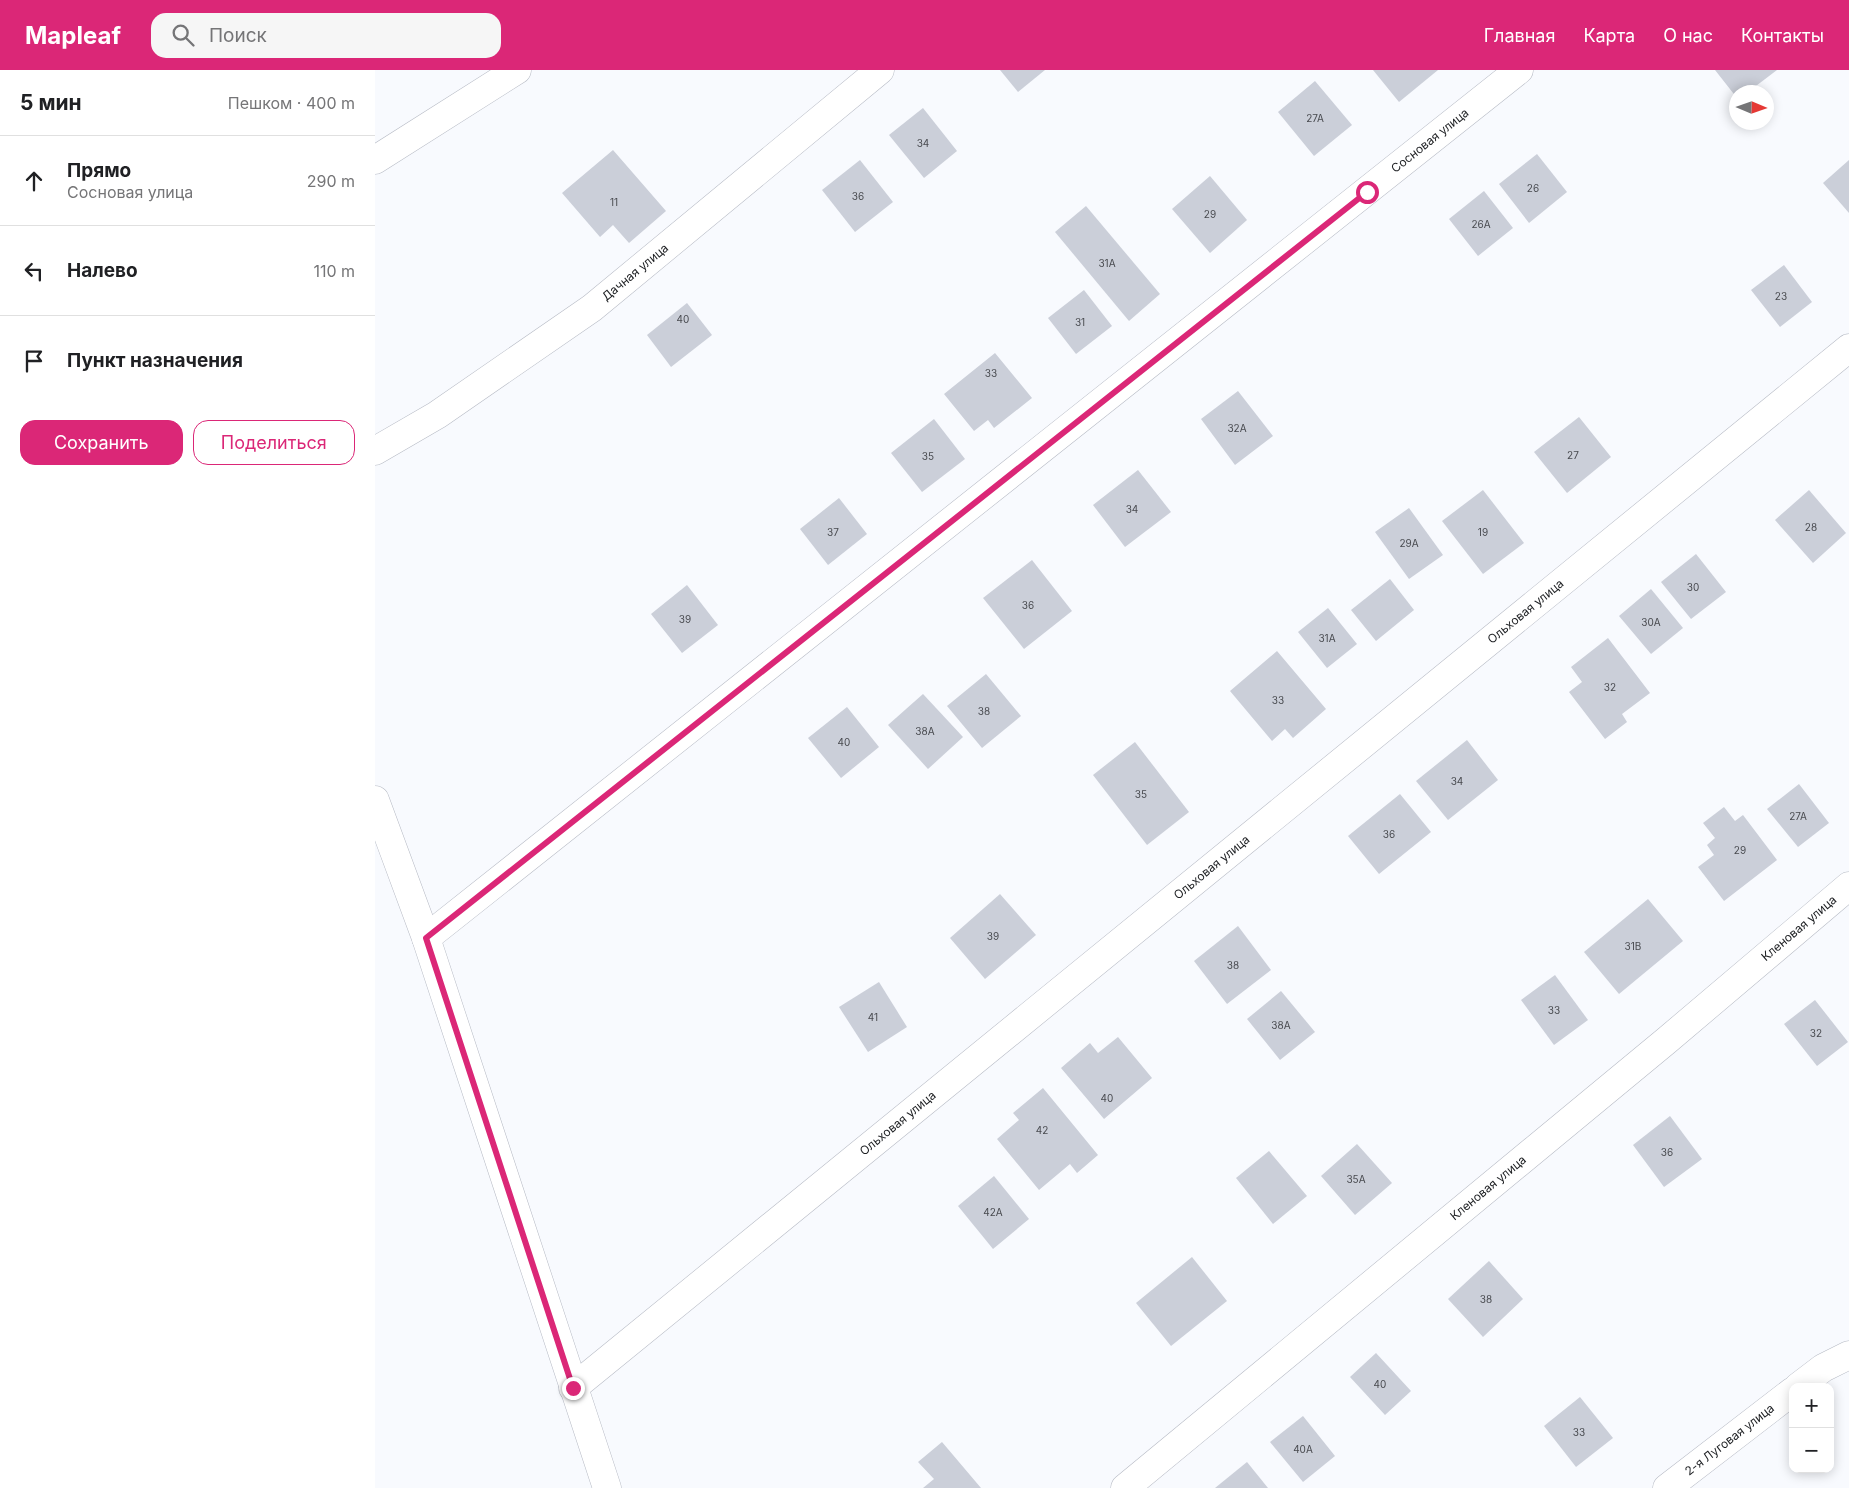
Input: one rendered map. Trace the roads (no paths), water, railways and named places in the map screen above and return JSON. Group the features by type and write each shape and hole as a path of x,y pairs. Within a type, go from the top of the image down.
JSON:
{"street":[{"path":"375,160 517,70"},
{"name":"Дачная улица","path":"375,451 437,415 592,308 879,70"},
{"name":"Сосновая улица","path":"426,938 1519,70"},
{"name":"Ольховая улица","path":"573,1388 1849,348"},
{"path":"375,800 426,938 607,1488"},
{"name":"Кленовая улица","path":"1125,1488 1659,1048 1849,886"},
{"path":"1804,1383 1823,1368 1849,1355"},
{"name":"2-я Луговая улица","path":"1667,1488 1789,1394"}]}
